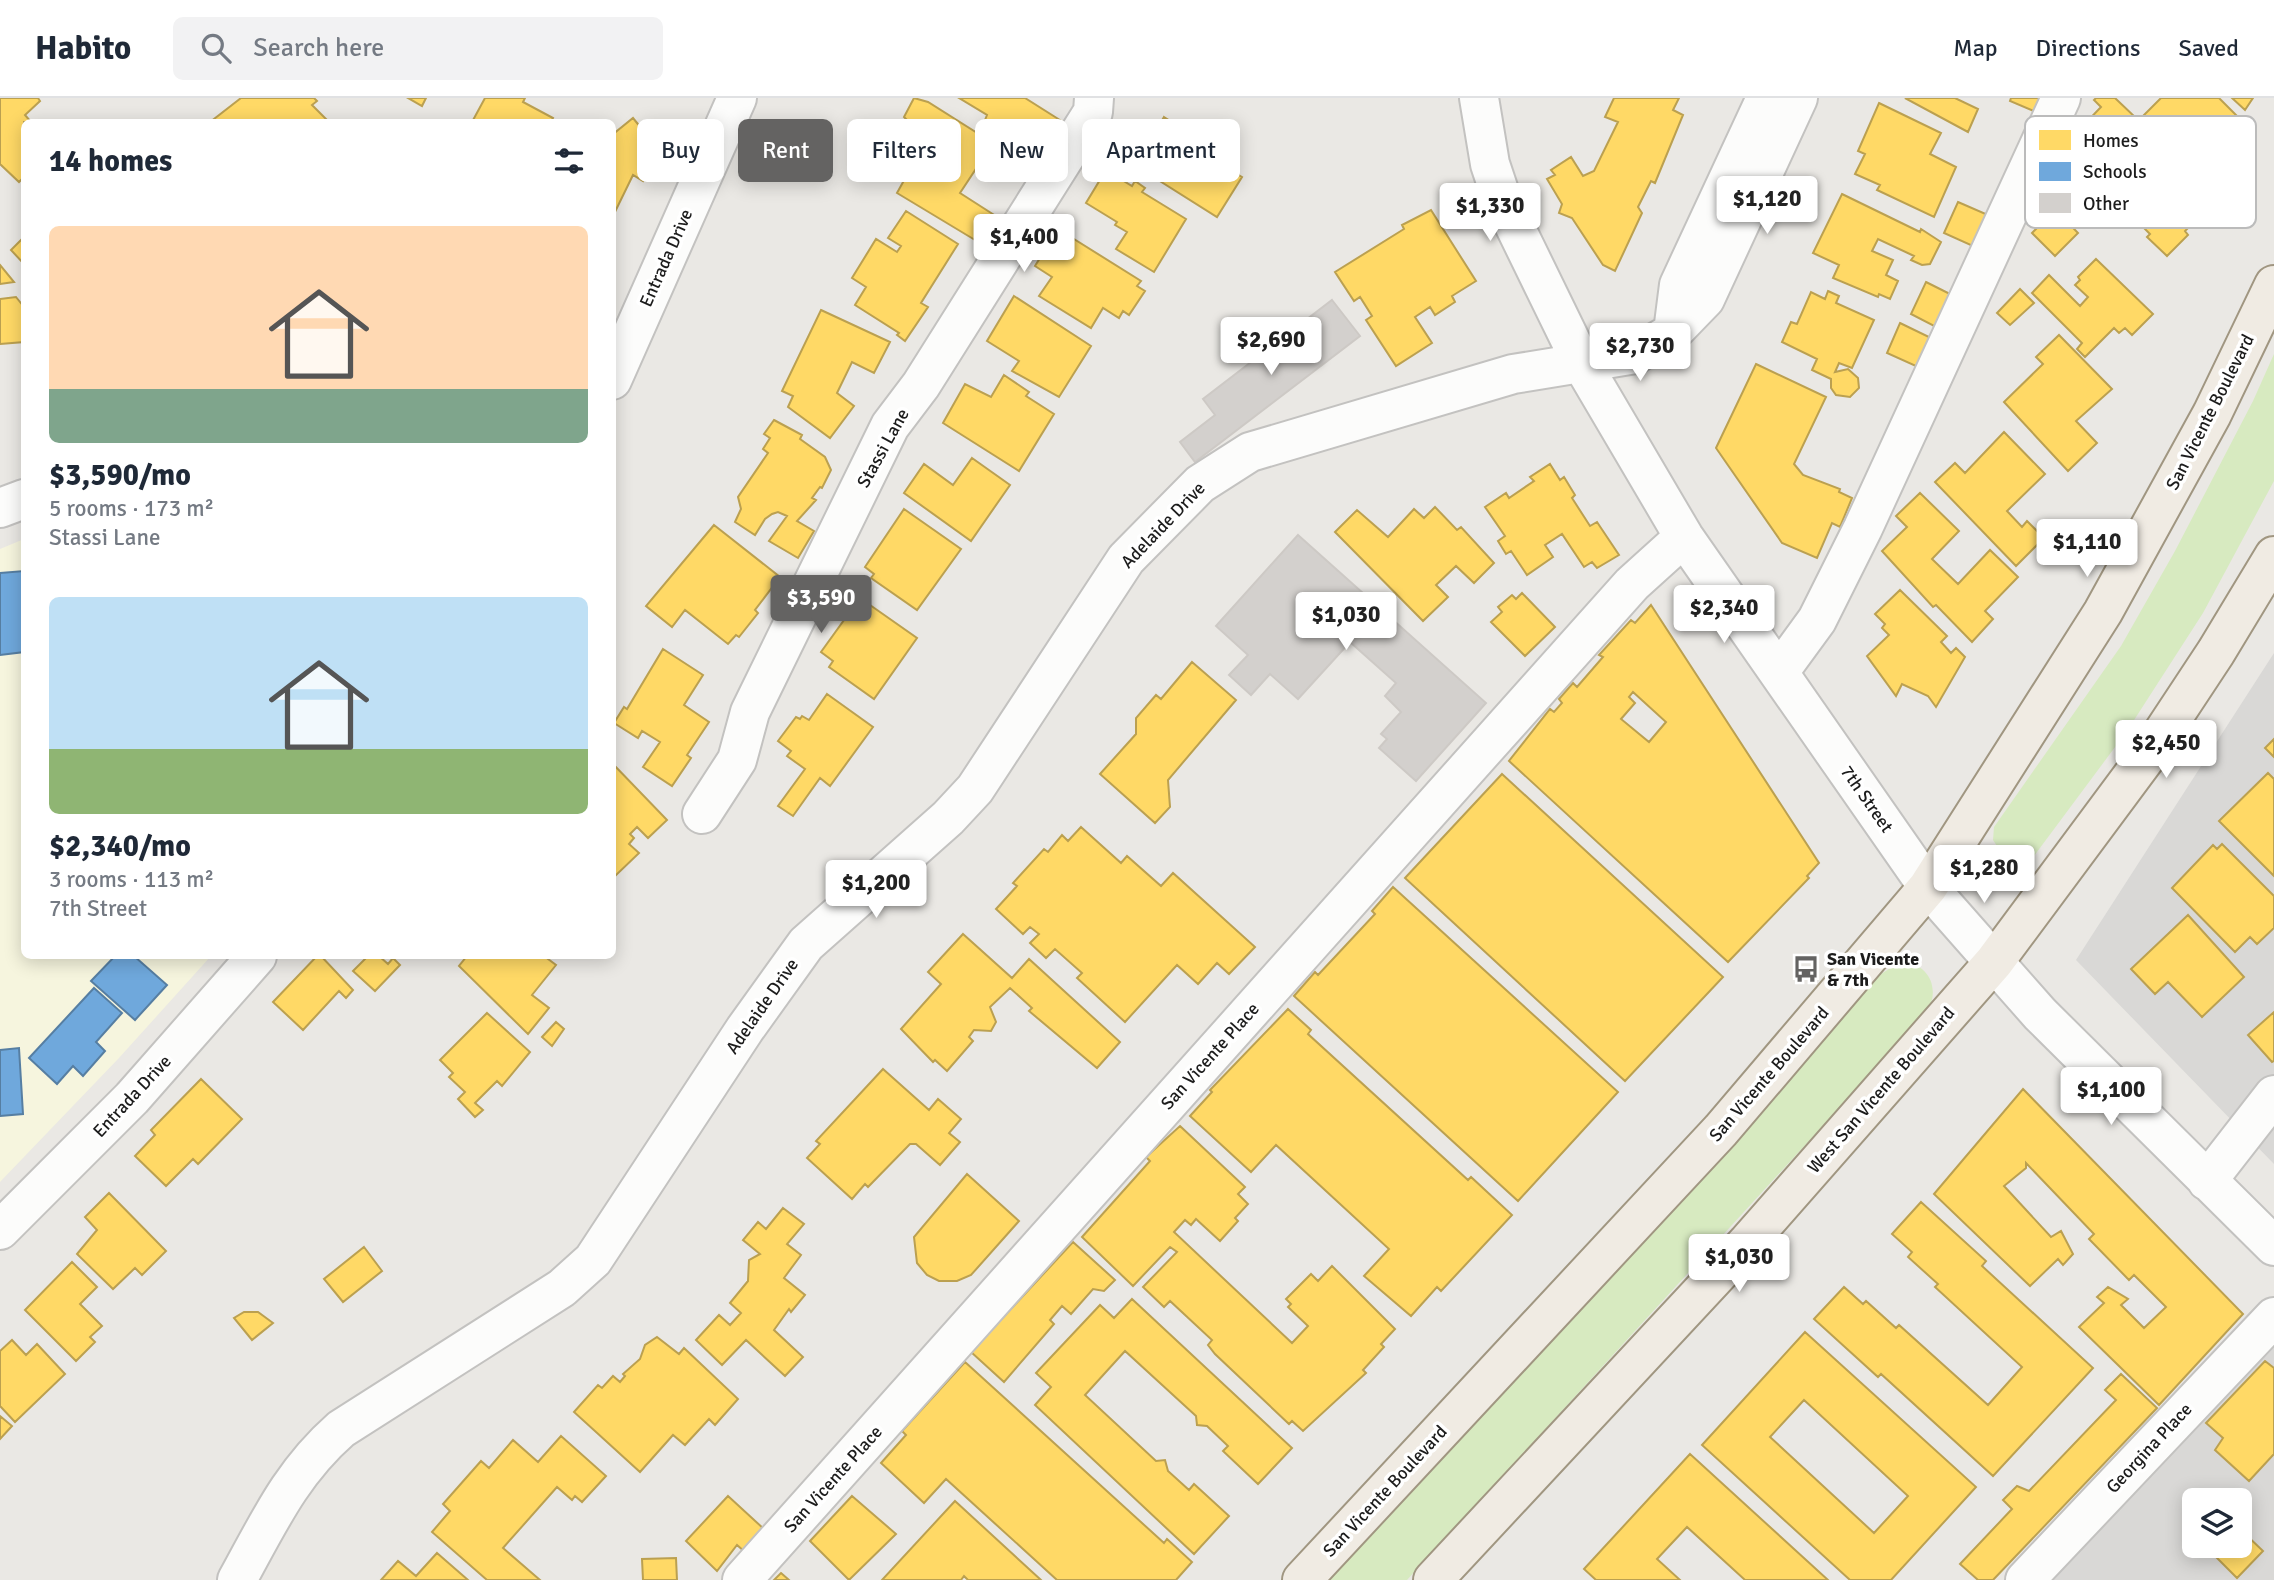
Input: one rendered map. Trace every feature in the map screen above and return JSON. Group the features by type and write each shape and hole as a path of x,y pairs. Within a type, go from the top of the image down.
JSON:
{"main road":[{"name":"San Vicente Boulevard","path":"1302,1580 1721,1130 1928,887 2103,612 2212,414 2274,285"},
{"name":"West San Vicente Boulevard","path":"1433,1580 1747,1243 1994,962 2150,752 2216,652 2274,556"}],"street":[{"name":"Entrada Drive","path":"616,371 737,98"},
{"name":"Stassi Lane","path":"702,814 737,760 750,712 890,426 921,385 1093,112 1094,98"},
{"path":"1479,98 1490,164 1502,200 1581,362"},
{"path":"1673,332 1679,285 1766,98"},
{"name":"Adelaide Drive","path":"237,1580 293,1479 317,1450 341,1429 562,1289 593,1260 745,1028 806,944 948,818 975,789 1126,559 1200,484 1250,452 1513,374 1636,354 1673,332 1705,299 1798,98"},
{"path":"2053,116 2061,98"},
{"path":"1779,672 1817,620 2025,176"},
{"name":"7th Street","path":"1581,362 1684,537 1928,887 2040,1014 2274,1246"},
{"path":"0,508 21,500"},
{"name":"San Vicente Place","path":"742,1580 1632,584 1684,537"},
{"name":"Entrada Drive","path":"0,1230 14,1193 132,1098 254,959"},
{"path":"2207,1181 2274,1095"},
{"name":"Georgina Place","path":"2025,1580 2274,1317"}],"shaded area":[{"path":"21,540 21,959 208,959 119,1058 0,1182 0,549"},
{"path":"2274,653 2274,1164 2076,960"},
{"path":"2274,1339 2274,1580 2048,1580"}],"green space":[{"path":"2274,354 2274,481 2203,613 2127,731 2034,856 2005,858 1993,840 1994,827 2121,646 2175,551 2253,401"},
{"path":"1900,962 1918,967 1930,978 1933,994 1927,1012 1407,1580 1327,1580 1881,974"}],"building: Homes":[{"path":"0,98 38,98 40,101 25,115 28,119 21,119 21,180 19,182 0,164"},
{"path":"241,98 314,98 317,101 312,105 326,119 214,119"},
{"path":"408,98 426,98 422,106"},
{"path":"485,98 525,98 523,102 553,118 552,119 474,119"},
{"path":"914,98 928,102 955,119 906,119 904,117"},
{"path":"959,98 1025,98 1058,119 985,119 987,115"},
{"path":"1614,98 1679,98 1673,110 1683,115 1655,183 1651,181 1638,207 1642,213 1615,271 1603,265 1572,218 1559,213 1562,204 1547,179 1555,175 1551,170 1571,157 1583,176 1594,171 1618,122 1605,117"},
{"path":"1905,98 1955,98 1978,109 1968,132"},
{"path":"2011,98 2048,98 2041,114 2010,101"},
{"path":"2115,98 2134,116 2092,116 2101,107 2094,100"},
{"path":"2161,98 2219,98 2237,116 2143,116"},
{"path":"2232,98 2253,98 2245,110"},
{"path":"1879,103 1941,133 1930,154 1956,167 1934,217 1877,190 1880,185 1855,174 1865,154 1858,151"},
{"path":"633,118 637,123 637,177 633,175 616,210 616,132"},
{"path":"961,123 975,132 975,170 960,193 1002,220 985,246 897,193 903,182 961,182"},
{"path":"1099,182 1126,182 1132,186 1136,182 1145,188 1142,192 1186,219 1154,272 1116,249 1127,232 1115,225 1117,222 1086,203"},
{"path":"1161,182 1239,182 1217,217"},
{"path":"1842,194 1920,232 1921,229 1941,242 1930,264 1922,265 1911,260 1914,256 1878,239 1872,251 1893,260 1886,275 1898,281 1890,299 1879,294 1878,297 1833,278 1839,265 1813,253"},
{"path":"1958,202 1988,215 1975,247 1944,233"},
{"path":"1431,210 1476,281 1452,296 1455,302 1435,315 1430,307 1415,317 1432,343 1396,366 1366,320 1372,316 1360,297 1354,301 1335,272 1404,229 1402,225"},
{"path":"906,211 958,244 921,303 928,307 905,341 897,335 899,333 855,305 866,287 852,278 876,239 897,252 901,246 888,238"},
{"path":"2037,228 2073,228 2078,233 2055,256 2032,233"},
{"path":"2144,228 2188,228 2185,231 2188,235 2167,256 2147,237 2150,234"},
{"path":"1058,229 1141,281 1137,286 1145,291 1129,315 1123,311 1119,318 1103,308 1091,328 1039,296 1052,277 1035,266"},
{"path":"21,240 21,261 11,250"},
{"path":"2096,259 2153,314 2132,335 2125,328 2119,333 2114,328 2085,357 2077,349 2082,343 2032,293 2049,275 2080,306 2088,297 2075,285 2080,280 2078,277"},
{"path":"0,265 14,282 0,284"},
{"path":"1926,282 1952,295 1936,327 1911,314"},
{"path":"2020,289 2034,303 2010,325 1997,313"},
{"path":"1828,291 1839,296 1836,303 1874,320 1852,368 1839,363 1835,372 1848,369 1858,378 1859,388 1850,397 1836,395 1831,388 1831,379 1812,370 1817,359 1782,342 1791,322 1797,324 1811,292 1825,299"},
{"path":"1014,296 1091,346 1059,397 1012,371 1019,361 987,341"},
{"path":"16,297 21,303 21,342 0,344 0,299"},
{"path":"821,310 890,342 874,373 852,362 837,393 854,406 830,438 788,407 793,396 782,391"},
{"path":"1900,323 1931,338 1918,367 1887,353"},
{"path":"2059,335 2112,389 2076,421 2097,443 2068,471 2004,402 2043,364 2036,357"},
{"path":"1756,364 1826,397 1794,464 1803,475 1840,489 1839,492 1852,498 1840,527 1832,523 1817,558 1782,543 1716,448"},
{"path":"1004,375 1029,392 1026,396 1054,414 1019,471 943,423 965,384 991,397"},
{"path":"774,420 802,435 800,439 825,457 831,470 822,488 820,487 812,498 816,500 797,521 814,531 798,558 769,541 787,516 778,512 772,514 765,519 755,535 735,522 741,509 738,497 768,453 763,449 770,438 764,434"},
{"path":"2004,432 2045,474 2007,511 2022,527 2027,521 2044,538 2016,566 1935,482 1955,463 1965,473"},
{"path":"972,458 1010,485 971,541 904,493 924,464 953,485"},
{"path":"1550,464 1560,480 1564,477 1575,495 1572,498 1590,526 1597,522 1619,555 1597,568 1592,562 1584,567 1562,534 1545,545 1553,557 1527,575 1511,551 1506,554 1498,541 1505,536 1485,507 1506,493 1509,498 1534,481 1530,477"},
{"path":"1920,493 1959,531 1932,559 1958,584 1990,550 2018,577 1985,611 1993,619 1972,642 1936,605 1933,607 1882,551 1907,527 1896,516"},
{"path":"1435,507 1457,530 1461,527 1494,563 1474,583 1456,566 1436,585 1448,597 1423,621 1335,532 1357,510 1388,537 1414,509 1424,518"},
{"path":"904,509 961,549 917,610 871,578 874,574 865,567"},
{"path":"714,525 780,577 755,610 758,613 739,637 736,635 728,644 685,610 672,627 646,606"},
{"path":"1900,590 1947,636 1941,642 1951,653 1956,648 1965,657 1936,707 1928,696 1902,684 1896,696 1867,656 1889,635 1882,628 1885,624 1875,614"},
{"path":"1522,593 1555,627 1525,656 1491,622 1502,612 1498,607 1512,595 1516,599"},
{"path":"860,598 917,638 874,699 829,667 833,661 821,652"},
{"path":"1651,605 1819,863 1807,876 1809,878 1728,962 1509,761 1550,709 1554,712 1562,703 1559,699 1573,683 1577,687 1603,657 1599,655 1631,620 1635,623","holes":["1633,692 1666,722 1649,742 1621,719 1635,703 1629,697"]},
{"path":"663,649 703,675 684,705 709,722 687,755 691,758 672,786 643,767 660,742 642,731 638,738 616,724 624,707 627,709"},
{"path":"1192,662 1236,700 1168,780 1170,807 1155,823 1100,774 1136,734 1136,718 1156,695 1161,699"},
{"path":"827,694 873,727 830,786 820,778 793,816 778,806 805,769 787,756 791,751 778,741 796,717 800,719 802,716 809,720"},
{"path":"2274,739 2274,757 2265,748"},
{"path":"616,767 667,820 648,838 637,827 630,834 634,838 629,844 639,853 616,875"},
{"path":"2268,773 2274,779 2274,876 2219,821"},
{"path":"1502,774 1723,977 1625,1081 1405,878"},
{"path":"1081,827 1121,863 1127,856 1161,886 1173,873 1255,947 1229,974 1217,963 1198,984 1177,965 1125,1022 1077,978 1082,973 1055,949 1046,958 1030,943 1039,934 1030,927 1023,934 996,909 1017,886 1013,883 1044,849 1048,852 1062,835 1068,841"},
{"path":"2222,844 2274,896 2274,928 2257,944 2250,937 2235,952 2172,888 2213,845 2217,849"},
{"path":"1393,887 1618,1092 1518,1201 1294,996 1315,972 1318,975 1375,914 1372,911"},
{"path":"2188,915 2244,977 2202,1017 2168,982 2155,994 2131,969"},
{"path":"963,934 1012,978 1029,959 1120,1042 1097,1068 1029,1011 1032,1008 1010,988 990,1007 996,1022 991,1031 974,1030 969,1037 973,1041 947,1071 935,1060 933,1062 901,1029 941,984 928,972"},
{"path":"314,959 324,959 353,990 346,998 339,991 303,1030 273,1002"},
{"path":"365,959 382,959 388,964 394,959 400,965 375,991 353,971"},
{"path":"465,959 548,959 556,965 532,995 549,1008 528,1034 459,966"},
{"path":"1288,1009 1311,1030 1308,1034 1468,1180 1471,1177 1512,1215 1441,1291 1437,1287 1411,1316 1364,1276 1389,1249 1276,1145 1251,1172 1190,1116 1212,1092 1210,1090"},
{"path":"2274,1012 2274,1061 2272,1062 2248,1035"},
{"path":"487,1013 530,1052 502,1086 497,1081 475,1103 483,1110 475,1117 458,1099 465,1092 449,1077 453,1073 440,1060"},
{"path":"556,1022 564,1029 552,1046 542,1037"},
{"path":"883,1069 929,1110 938,1099 961,1119 949,1133 960,1142 940,1165 916,1144 910,1144 868,1187 865,1184 852,1199 807,1158 820,1144 816,1141"},
{"path":"201,1079 242,1119 198,1164 193,1159 166,1186 135,1156 155,1135 151,1130"},
{"path":"2023,1089 2243,1314 2159,1405 2079,1327 2104,1303 2097,1297 2108,1287 2128,1299 2121,1305 2144,1328 2166,1307 2134,1275 2129,1280 2089,1239 2094,1234 2026,1163 2026,1168 2004,1186 2051,1237 2061,1231 2073,1254 2063,1265 2058,1259 2030,1286 1934,1194"},
{"path":"1180,1126 1245,1187 1238,1194 1248,1204 1235,1218 1238,1221 1220,1241 1196,1219 1191,1225 1185,1220 1174,1232 1292,1343 1308,1326 1288,1307 1291,1304 1286,1299 1311,1274 1318,1281 1332,1266 1395,1329 1381,1344 1384,1347 1363,1370 1366,1373 1303,1431 1292,1421 1289,1424 1215,1354 1208,1345 1212,1340 1170,1301 1164,1307 1143,1287 1177,1252 1170,1247 1133,1286 1082,1237 1150,1161 1146,1157"},
{"path":"967,1174 1019,1221 971,1275 957,1281 939,1281 927,1275 917,1263 914,1237"},
{"path":"109,1193 166,1251 142,1275 135,1268 113,1289 77,1254 97,1230 85,1217"},
{"path":"1921,1202 1986,1261 1982,1266 2093,1368 1993,1476 1881,1374 1878,1377 1814,1319 1844,1287 1863,1304 1866,1301 1896,1328 1899,1325 1988,1405 2022,1367 1935,1287 1938,1284 1908,1257 1912,1252 1892,1234"},
{"path":"783,1208 804,1224 787,1244 801,1255 784,1278 805,1295 791,1312 789,1309 774,1330 803,1357 785,1376 746,1340 722,1365 696,1340 719,1315 730,1325 741,1313 730,1303 748,1281 749,1260 760,1254 743,1240 758,1222 766,1229"},
{"path":"1073,1242 1115,1280 1104,1291 1093,1289 1071,1314 1062,1306 1050,1320 1054,1324 1004,1382 971,1352"},
{"path":"364,1247 382,1271 343,1302 324,1279"},
{"path":"72,1262 97,1287 80,1304 102,1326 90,1337 95,1342 76,1361 25,1310"},
{"path":"1132,1299 1292,1448 1258,1484 1223,1451 1228,1446 1207,1426 1197,1425 1196,1416 1125,1351 1085,1395 1156,1461 1165,1460 1168,1471 1189,1490 1194,1484 1229,1516 1194,1554 1035,1405 1051,1387 1036,1373 1100,1305 1114,1318"},
{"path":"244,1312 258,1312 273,1323 252,1340 234,1318"},
{"path":"1805,1332 1976,1487 1891,1580 1850,1580 1702,1445","holes":["1804,1400 1908,1496 1874,1533 1770,1437"]},
{"path":"657,1337 679,1354 684,1348 738,1399 715,1425 709,1419 685,1445 673,1435 640,1472 574,1412 598,1385 602,1388 613,1376 620,1382 625,1376 623,1374 640,1359 645,1345"},
{"path":"12,1340 26,1355 37,1344 65,1374 15,1422 0,1406 0,1351"},
{"path":"2265,1361 2274,1368 2274,1454 2249,1481 2215,1450 2223,1438 2206,1423"},
{"path":"965,1362 1164,1543 1167,1539 1192,1562 1176,1580 1057,1580 946,1479 924,1503 881,1463 906,1435 902,1431"},
{"path":"2121,1374 2157,1408 1993,1580 1978,1580 1960,1564 2012,1509 2003,1500 2017,1486 2029,1491 2116,1400 2105,1390"},
{"path":"0,1416 12,1426 0,1439"},
{"path":"561,1436 606,1476 582,1502 575,1496 572,1500 557,1487 503,1548 540,1580 487,1580 432,1532 450,1511 443,1504 481,1461 489,1468 513,1440 538,1462"},
{"path":"1690,1454 1828,1580 1745,1580 1687,1527 1657,1559 1680,1580 1596,1580 1584,1569"},
{"path":"728,1496 765,1530 745,1552 737,1545 717,1571 686,1541"},
{"path":"852,1496 896,1534 849,1580 810,1541"},
{"path":"955,1501 1041,1580 968,1580 964,1576 961,1580 882,1580"},
{"path":"2252,1540 2263,1551 2237,1578 2217,1558 2252,1558"},
{"path":"437,1553 468,1580 381,1580 398,1561 416,1576"},
{"path":"676,1558 677,1580 643,1580 642,1559"},
{"path":"781,1573 789,1580 774,1580"}],"building: Schools":[{"path":"21,571 21,652 0,655 0,573"},
{"path":"112,959 137,959 167,985 135,1020 91,981"},
{"path":"94,988 122,1013 96,1042 105,1051 83,1076 73,1066 57,1084 29,1058"},
{"path":"19,1048 23,1114 0,1116 0,1050"}],"building: Other":[{"path":"1332,300 1360,336 1195,462 1180,442 1215,415 1203,399"},
{"path":"1298,535 1486,703 1416,781 1379,748 1387,739 1381,734 1401,712 1385,696 1396,683 1350,642 1298,699 1270,674 1251,695 1229,675 1248,655 1216,626"}],"place":[{"name":"San Vicente & 7th","path":"1806,969"}]}
